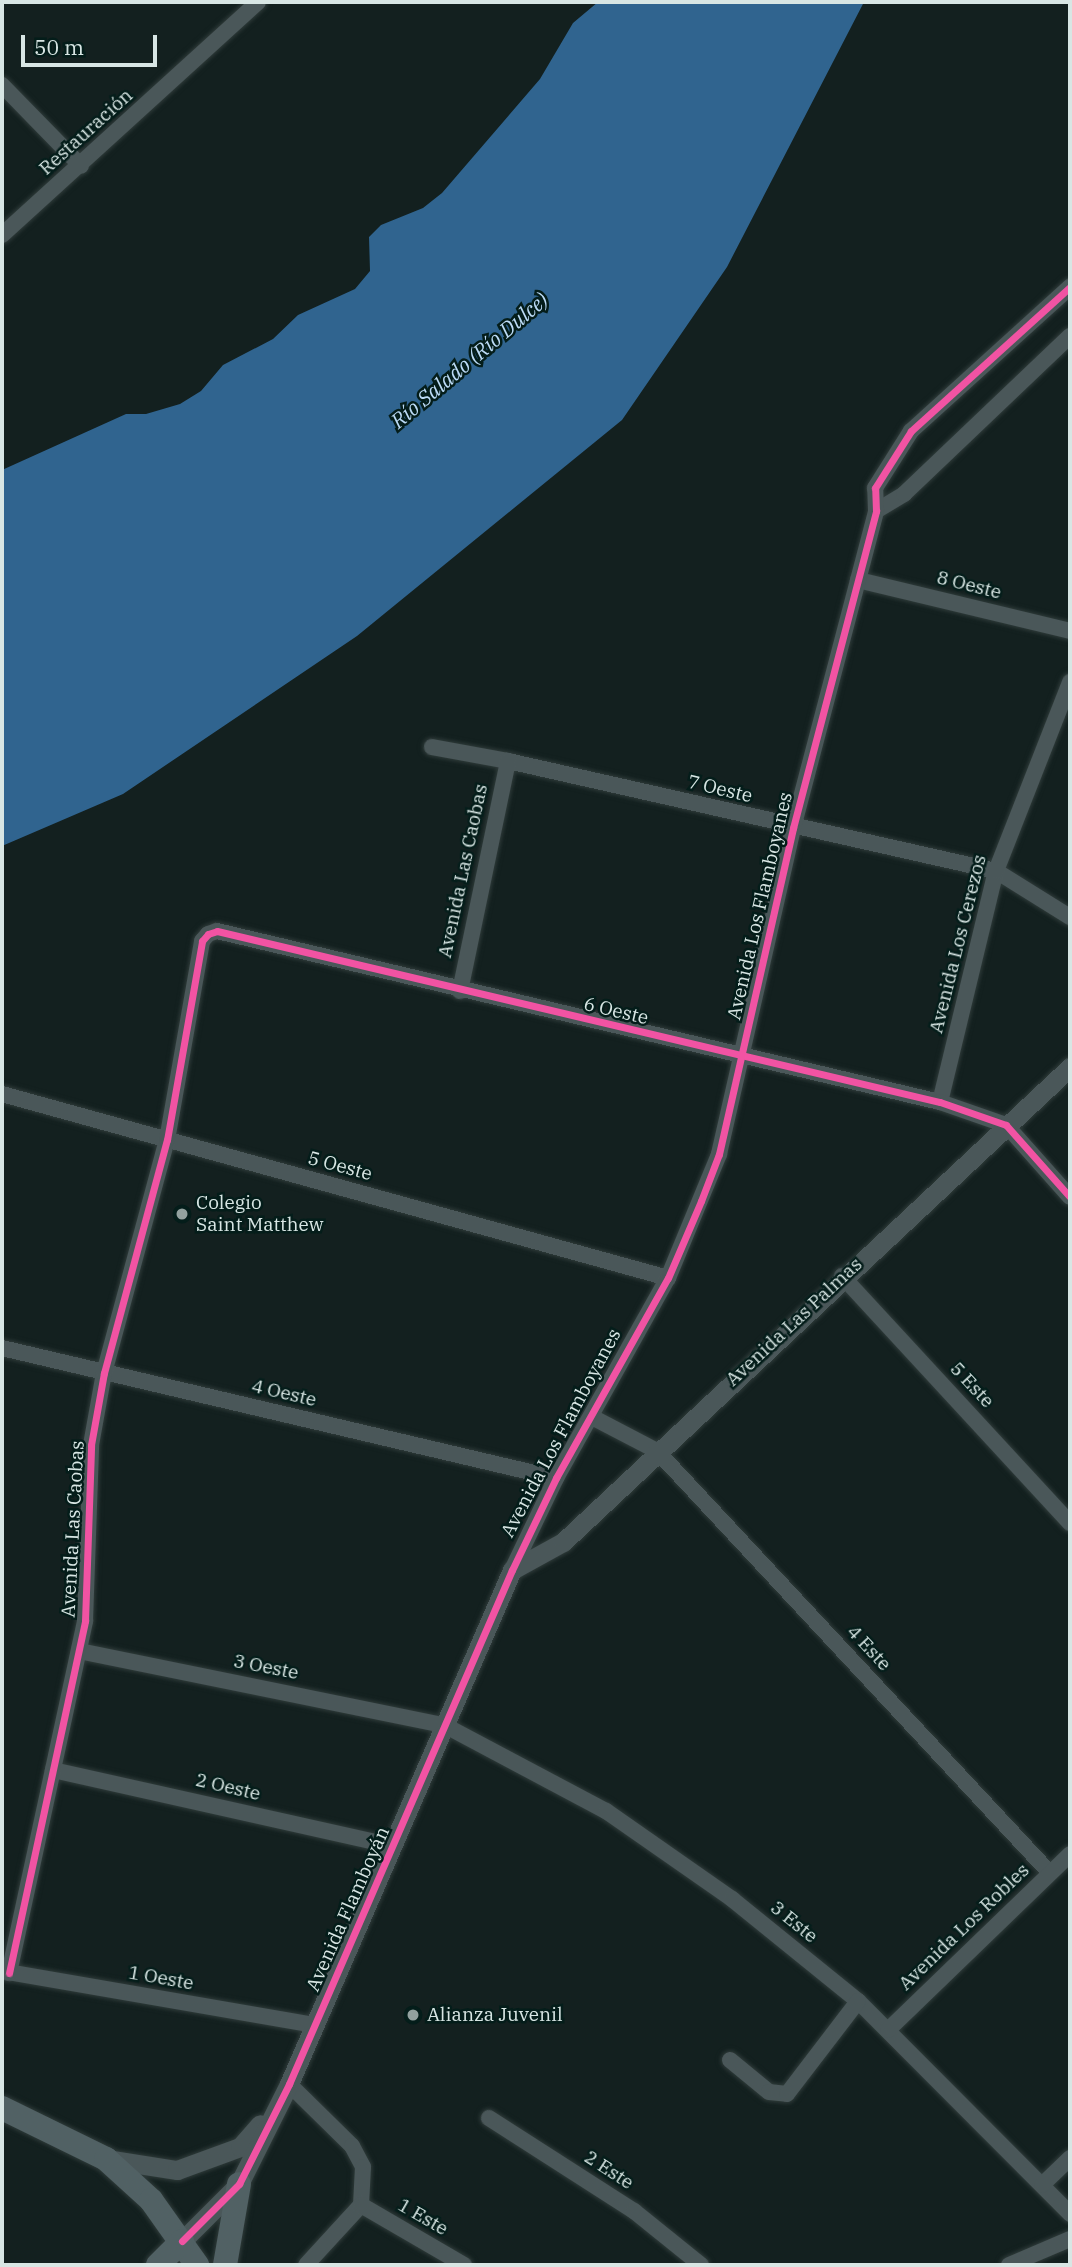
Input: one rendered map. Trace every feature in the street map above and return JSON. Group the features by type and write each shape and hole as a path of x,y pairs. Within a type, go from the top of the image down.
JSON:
{"main road":[{"path":"2,2108 106,2158 151,2200 197,2265"},
{"path":"225,2265 239,2184"},
{"path":"158,2265 182,2241"}],"street":[{"name":"Restauración","path":"2,235 81,166 258,2"},
{"path":"2,85 81,166"},
{"name":"Avenida Los Flamboyanes","path":"512,1570 556,1478 668,1278 719,1154 793,828 876,511 875,488 911,431 1070,287"},
{"path":"876,511 904,494 1070,336"},
{"name":"8 Oeste","path":"858,580 1070,631"},
{"name":"Avenida Los Cerezos","path":"940,1102 996,871 1070,682"},
{"name":"7 Oeste","path":"432,747 508,761 793,828 996,871 1070,917"},
{"name":"Avenida Las Caobas","path":"460,990 508,761"},
{"name":"Avenida Las Caobas","path":"5,1972 79,1651 88,1590 91,1445 104,1373 167,1140 202,942 216,932"},
{"name":"6 Oeste","path":"216,932 940,1102 1006,1125"},
{"name":"Avenida Las Palmas","path":"512,1570 563,1542 842,1276 1070,1067"},
{"name":"5 Oeste","path":"2,1094 668,1278"},
{"path":"1006,1125 1070,1196"},
{"name":"5 Este","path":"842,1276 1070,1523"},
{"name":"4 Oeste","path":"2,1348 556,1478"},
{"name":"4 Este","path":"592,1417 657,1451 1050,1873"},
{"name":"Avenida Flamboyán","path":"182,2241 239,2184 289,2084 512,1570"},
{"name":"3 Oeste","path":"79,1651 444,1725"},
{"name":"3 Este","path":"444,1725 606,1811 732,1899 858,2001 1070,2214"},
{"name":"2 Oeste","path":"53,1770 393,1846"},
{"name":"Avenida Los Robles","path":"888,2030 1070,1854"},
{"name":"1 Oeste","path":"5,1972 314,2025"},
{"path":"730,2060 769,2092 787,2094 858,2001"},
{"path":"289,2084 352,2146 363,2167 360,2205 306,2265"},
{"path":"106,2158 177,2170 206,2162 240,2147 278,2105"},
{"name":"2 Este","path":"489,2118 634,2211 701,2265"},
{"path":"1042,2185 1070,2158"},
{"name":"1 Este","path":"360,2205 464,2265"},
{"path":"1009,2265 1070,2239"}],"water":[{"name":"Río Salado (Río Dulce)","path":"598,2 864,2 727,267 622,420 357,636 123,794 2,846 2,470 126,414 146,414 180,404 201,391 223,365 273,339 298,315 355,289 370,271 369,237 381,225 423,208 442,193 540,79 573,23"}],"cycle path":[{"path":"182,2241 239,2184 289,2084 512,1570 556,1478 668,1278 701,1201 719,1154 793,828 876,511 875,488 911,431 1070,287"},
{"path":"9,1973 85,1621 91,1445 104,1373 167,1140 202,941 208,934 217,931 940,1102 1006,1125 1070,1197"}],"place":[{"name":"Colegio Saint Matthew","path":"182,1214"},
{"name":"Alianza Juvenil","path":"413,2015"}]}
